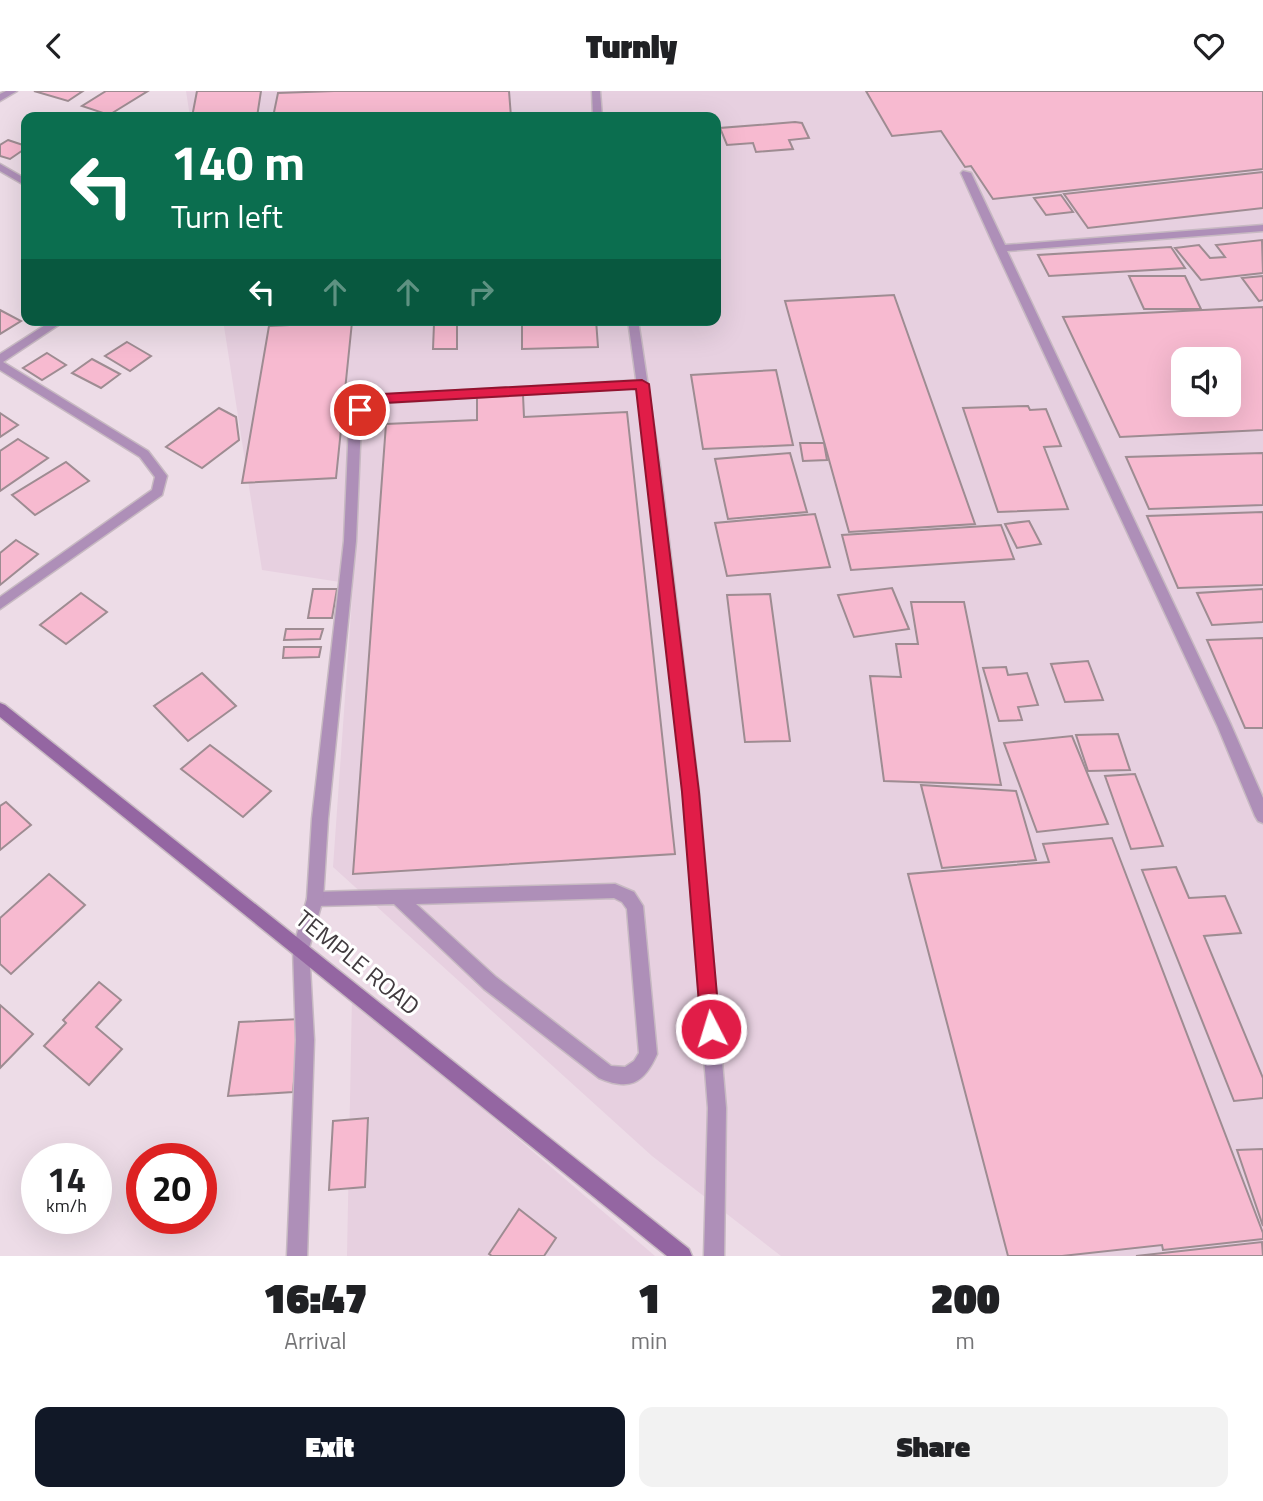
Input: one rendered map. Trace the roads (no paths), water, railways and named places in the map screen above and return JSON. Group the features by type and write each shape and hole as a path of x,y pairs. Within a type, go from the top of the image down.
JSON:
{"street":[{"path":"0,98 13,91"},
{"path":"596,91 598,112"},
{"path":"0,167 21,180"},
{"path":"966,173 1224,725 1263,816"},
{"path":"1000,248 1263,228"},
{"path":"0,359 52,326"},
{"path":"634,326 689,778 717,1108 714,1256"},
{"path":"0,365 144,454 161,476 158,492 0,604"},
{"path":"297,1256 305,1040 301,948 314,899 349,541 355,423 360,410 382,399 642,384"},
{"name":"TEMPLE ROAD","path":"0,709 682,1256"},
{"path":"314,899 615,891 628,897 635,906 648,1054 642,1069 631,1076 618,1079 605,1072 490,982 397,897"}]}
